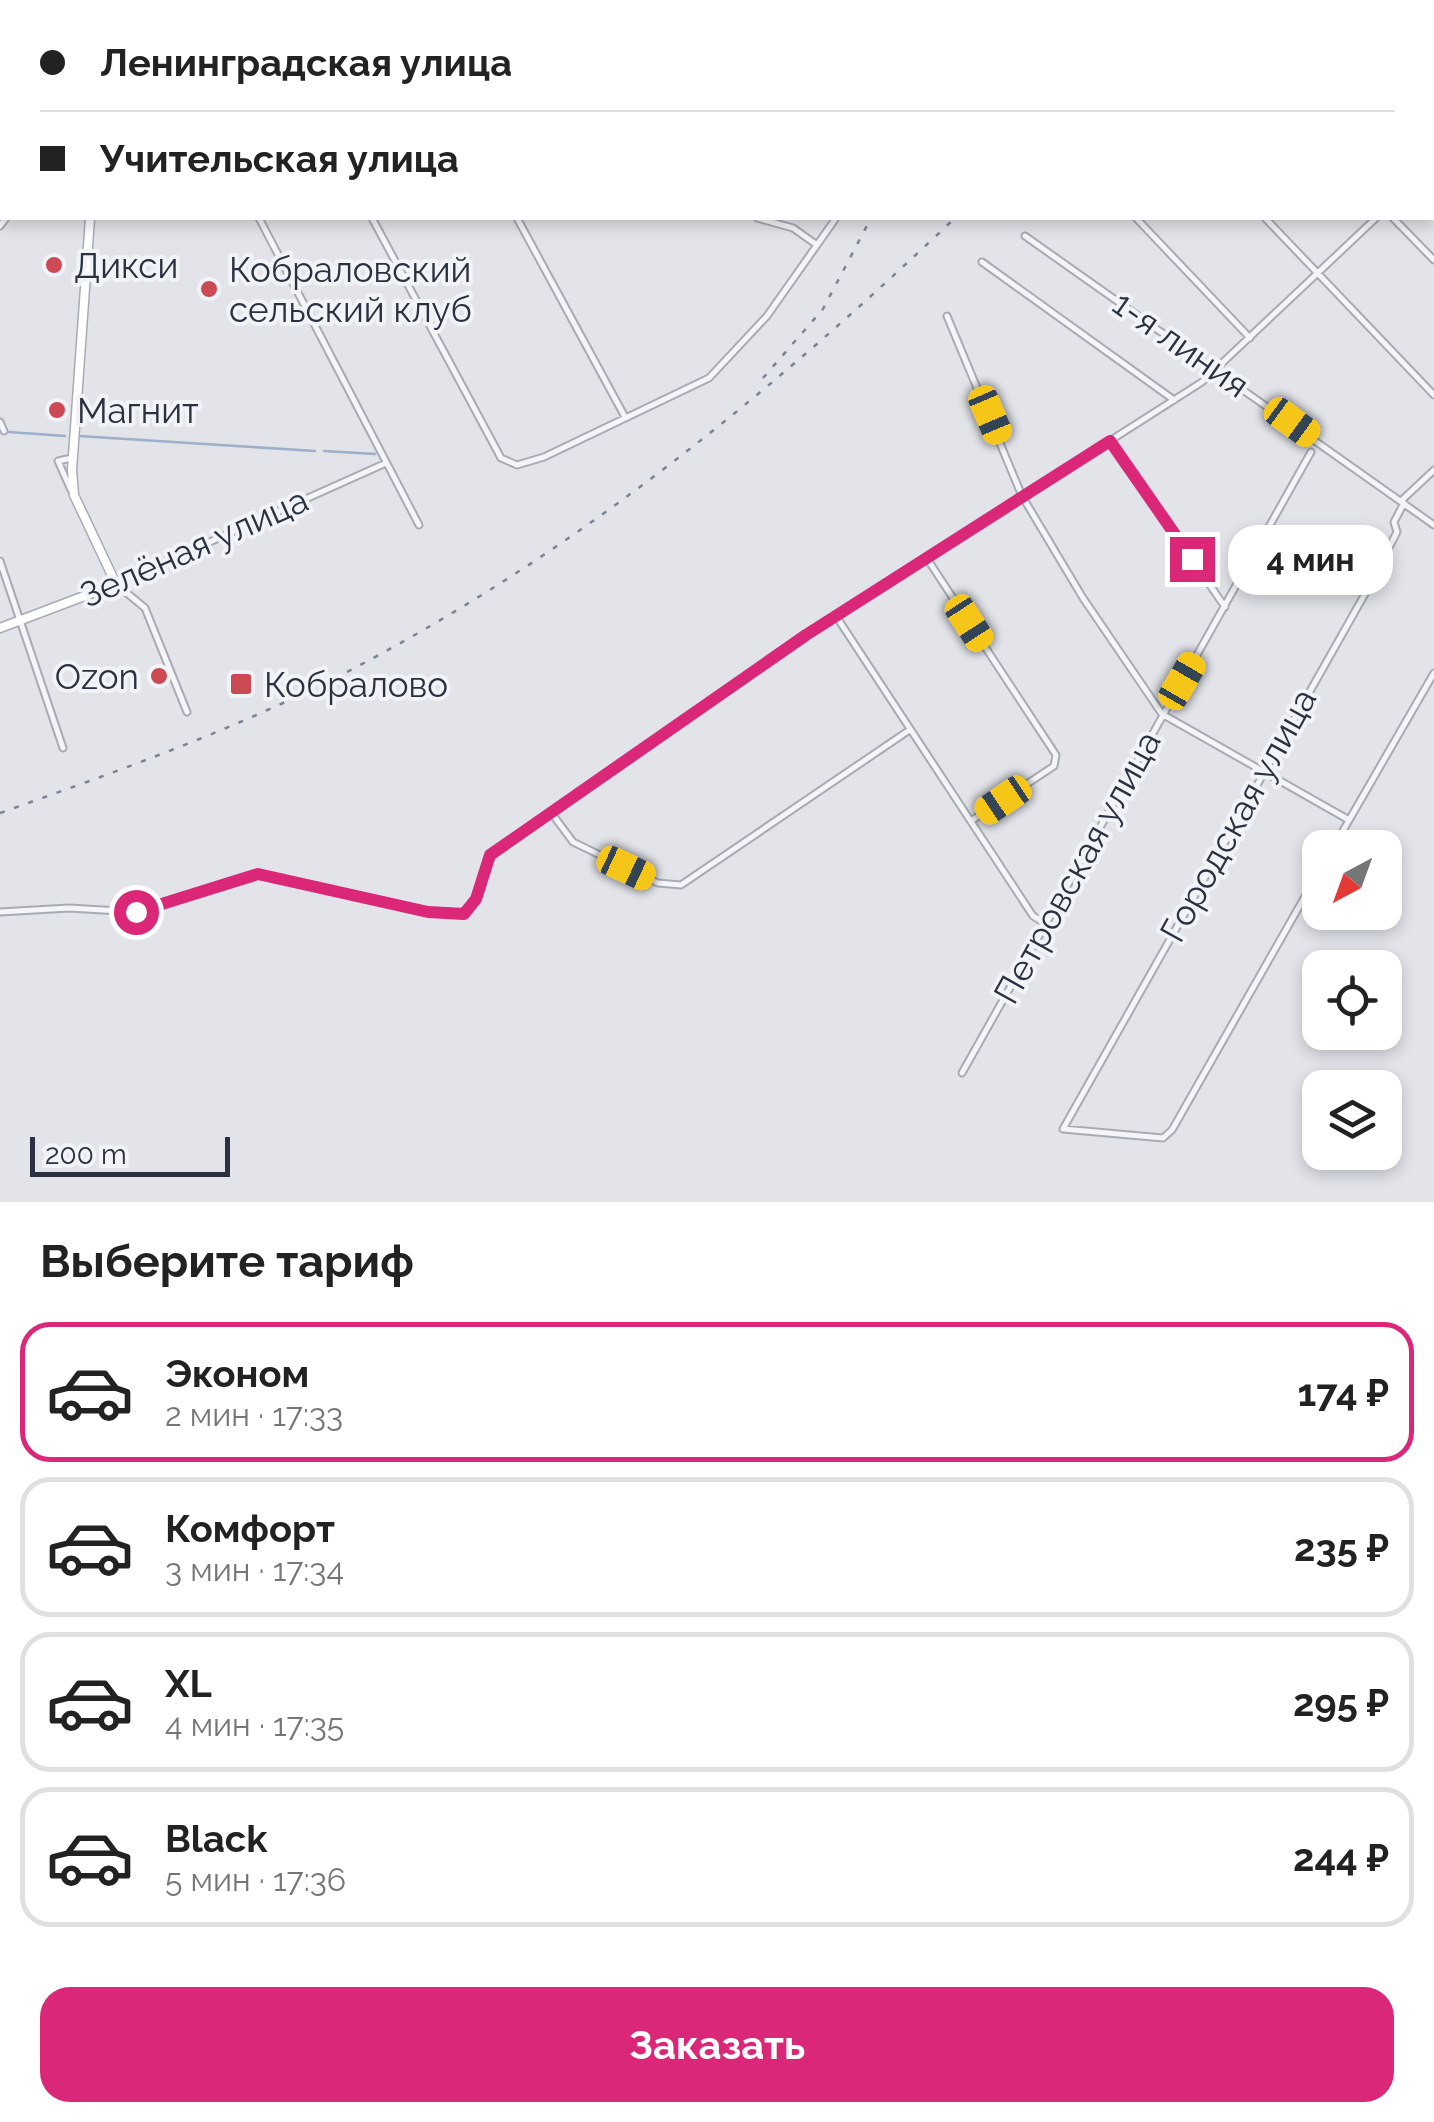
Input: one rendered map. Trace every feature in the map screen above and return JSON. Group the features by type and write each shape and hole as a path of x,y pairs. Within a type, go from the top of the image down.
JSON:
{"street":[{"path":"74,496 72,458 90,220"},
{"path":"260,220 419,526"},
{"path":"373,220 501,458 517,465 529,463 708,378 767,316 835,220"},
{"path":"518,220 625,418"},
{"path":"764,220 794,228 818,245"},
{"path":"1138,220 1250,338"},
{"path":"1267,220 1434,395"},
{"path":"0,912 69,908 136,912 258,874 428,912 464,914 476,899 490,855 926,556 1174,400 1217,368 1374,220"},
{"path":"1395,220 1434,260"},
{"name":"1-я линия","path":"1024,236 1217,368 1434,525"},
{"path":"982,262 1174,400"},
{"path":"948,316 1022,496 1083,598 1162,714 1349,820"},
{"path":"0,422 4,432"},
{"path":"1110,441 1225,607"},
{"name":"Петровская улица","path":"962,1073 1310,452"},
{"path":"72,458 58,461 116,584 145,608 187,712"},
{"name":"Зелёная улица","path":"0,628 116,584 386,464"},
{"path":"1402,502 1434,470"},
{"name":"Городская улица","path":"1302,901 1164,1138 1073,1133 1062,1124 1398,532 1394,522 1402,502"},
{"path":"926,556 1057,758 971,821"},
{"path":"0,561 63,748"},
{"path":"836,616 908,732 1033,916 1046,924"},
{"path":"1343,830 1434,673"},
{"path":"553,815 572,842 658,883 681,886 908,732"}],"waterway":[{"path":"9,432 65,436"},
{"path":"79,436 315,451"},
{"path":"324,451 375,454"}],"railway":[{"path":"763,378 823,309 870,220"},
{"path":"0,813 139,763 276,706 364,663 524,568 600,516 747,403 953,220"}],"place":[{"name":"Дикси","path":"54,265"},
{"name":"Кобраловский сельский клуб","path":"209,289"},
{"name":"Магнит","path":"57,410"},
{"name":"Ozon","path":"159,676"},
{"name":"Кобралово","path":"241,684"}],"route":[{"path":"136,912 240,876 258,874 428,912 464,914 473,907 490,855 553,815 618,764 806,635 1110,441 1192,559"}]}
